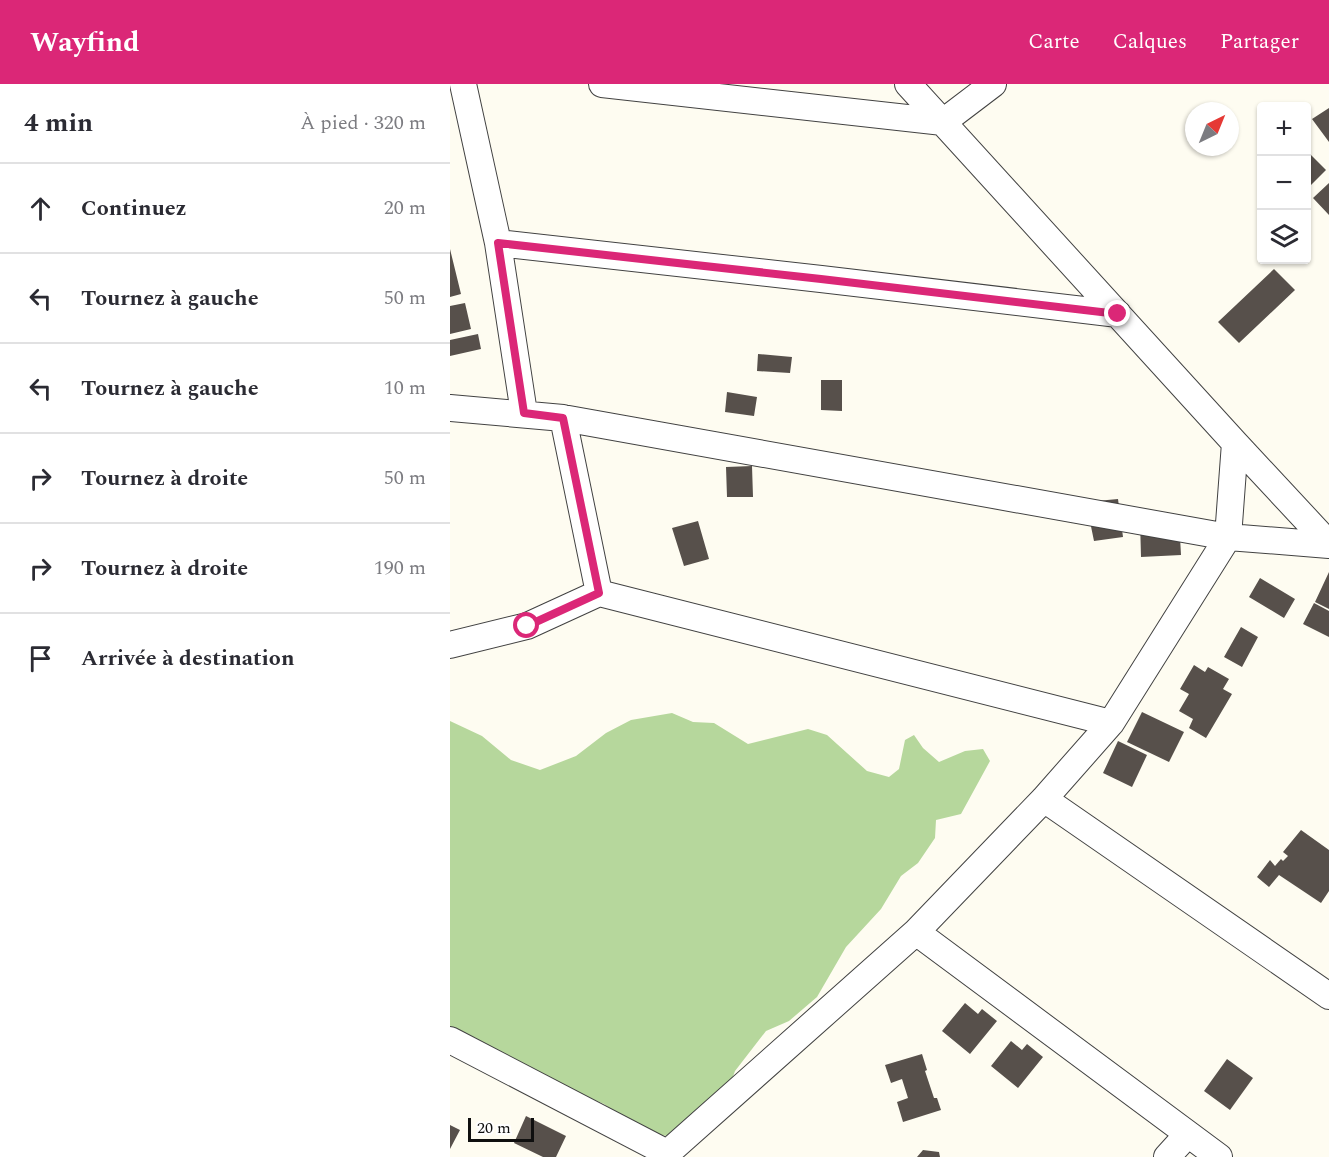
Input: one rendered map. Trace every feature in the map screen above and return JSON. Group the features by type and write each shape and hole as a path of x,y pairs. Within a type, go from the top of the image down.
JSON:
{"street":[{"path":"463,84 498,243 524,413"},
{"path":"602,84 943,122 993,84"},
{"path":"908,84 1329,545"},
{"path":"498,243 1118,314"},
{"path":"450,408 563,418 1228,537 1329,545"},
{"path":"563,418 599,593"},
{"path":"450,1040 665,1155 916,932 1044,799 1111,723 1228,537 1235,443"},
{"path":"450,645 527,626 599,593 1111,723"},
{"path":"1044,799 1329,996"},
{"path":"916,932 1219,1157"},
{"path":"1167,1157 1187,1135"}],"green space":[{"path":"672,713 693,722 714,723 748,744 808,729 827,735 867,771 889,777 899,769 905,740 914,735 923,748 939,762 965,751 983,749 990,761 961,814 936,820 935,838 918,863 901,876 881,909 846,947 817,997 789,1021 766,1031 735,1071 726,1096 686,1136 643,1132 604,1104 499,1061 476,1038 450,1028 450,721 482,736 511,760 540,770 576,756 606,733 631,720"}],"building":[{"path":"1329,108 1329,142 1312,119"},
{"path":"1311,155 1326,170 1311,185"},
{"path":"1329,183 1329,215 1313,198"},
{"path":"450,249 461,294 450,297"},
{"path":"1274,269 1295,290 1239,343 1218,322"},
{"path":"465,303 471,329 450,334 450,306"},
{"path":"478,334 481,349 450,356 450,340"},
{"path":"758,354 792,357 790,373 757,371"},
{"path":"821,380 842,380 842,411 821,410"},
{"path":"727,392 757,397 754,416 725,412"},
{"path":"752,466 753,497 727,497 726,467"},
{"path":"1118,499 1123,537 1094,541 1086,502"},
{"path":"1179,519 1181,555 1141,557 1140,520"},
{"path":"698,521 709,559 684,566 672,528"},
{"path":"1329,572 1329,609 1315,602"},
{"path":"1260,578 1295,599 1284,618 1249,597"},
{"path":"1314,603 1329,611 1329,637 1303,624"},
{"path":"1241,627 1258,637 1242,667 1224,657"},
{"path":"1194,665 1205,672 1208,667 1229,679 1223,689 1232,694 1206,738 1189,728 1193,719 1179,711 1189,694 1180,689"},
{"path":"1142,712 1184,732 1169,762 1127,742"},
{"path":"1118,741 1147,755 1132,787 1103,773"},
{"path":"1301,830 1329,850 1329,891 1321,903 1279,875 1269,887 1257,877 1270,860 1275,866 1281,859 1283,861 1288,856 1283,852"},
{"path":"965,1003 978,1014 982,1009 997,1021 970,1054 942,1031"},
{"path":"1011,1041 1022,1050 1027,1044 1043,1057 1018,1088 991,1066"},
{"path":"922,1054 934,1098 937,1098 941,1110 903,1122 897,1102 908,1098 902,1079 891,1083 885,1065"},
{"path":"1227,1059 1253,1078 1230,1110 1204,1091"},
{"path":"526,1116 566,1136 556,1157 543,1157 514,1143"},
{"path":"450,1125 460,1130 450,1149"},
{"path":"923,1150 939,1152 940,1157 917,1157"}],"route":[{"path":"527,626 599,593 563,418 524,413 498,243 1118,314"}]}
